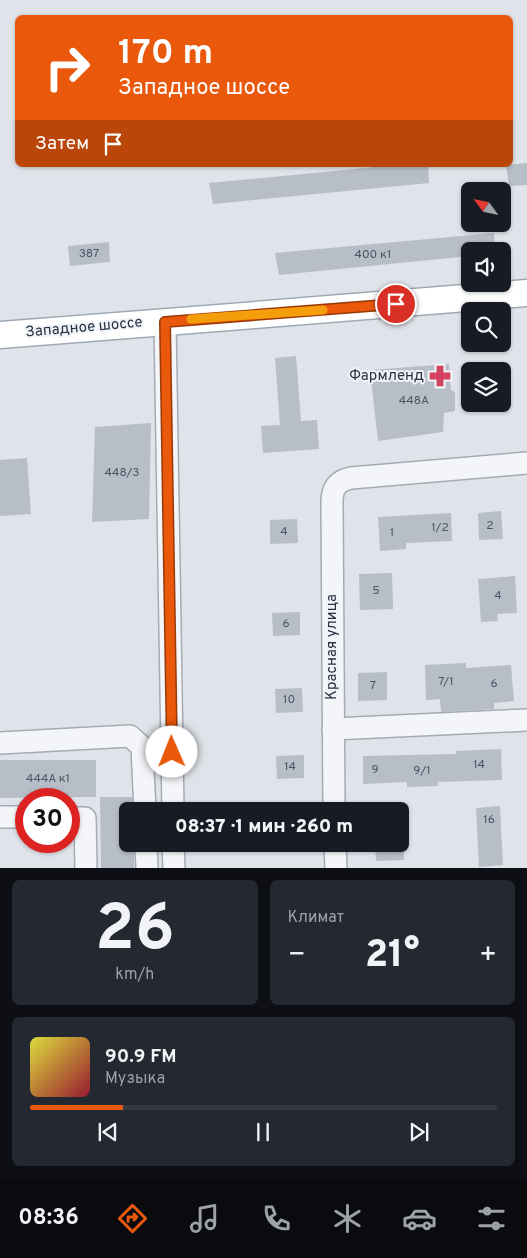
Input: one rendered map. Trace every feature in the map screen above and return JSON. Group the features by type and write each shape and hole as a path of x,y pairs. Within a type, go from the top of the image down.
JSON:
{"main road":[{"name":"Западное шоссе","path":"0,335 283,314 527,293"}],"street":[{"path":"165,322 173,802"},
{"name":"Красная улица","path":"334,802 332,492 336,484 351,478 527,463"},
{"path":"333,729 527,720"},
{"path":"0,743 130,736 142,747 145,802"},
{"path":"0,817 15,818"},
{"path":"80,818 84,818 86,868"},
{"path":"146,852 147,868"},
{"path":"173,852 174,868"},
{"path":"335,852 336,868"}],"building":[{"path":"527,163 527,185 511,186 511,182 508,182 506,167 513,167 513,164"},
{"path":"375,167 428,167 429,183 213,204 209,183"},
{"path":"494,233 494,242 461,242 461,257 279,275 275,253"},
{"path":"109,242 110,262 70,266 68,246"},
{"path":"296,356 301,421 317,420 319,449 263,453 261,426 280,425 275,358"},
{"path":"449,364 451,390 455,392 455,411 444,413 443,432 378,441 370,370"},
{"path":"151,423 149,519 92,522 95,427"},
{"path":"27,458 31,514 0,516 0,460"},
{"path":"501,511 503,539 479,540 478,513"},
{"path":"451,513 452,541 406,543 406,549 380,551 378,517"},
{"path":"297,519 298,543 270,544 270,520"},
{"path":"392,573 393,609 360,610 359,574"},
{"path":"515,576 517,613 497,614 498,621 481,622 478,579"},
{"path":"300,612 300,635 273,636 272,613"},
{"path":"466,663 466,668 511,665 514,701 494,703 494,709 441,712 440,699 426,700 425,665"},
{"path":"387,672 387,700 358,701 358,673"},
{"path":"302,688 303,712 276,713 275,689"},
{"path":"501,749 502,780 438,782 438,786 407,787 407,782 363,784 363,756 456,754 456,751"},
{"path":"304,755 304,778 277,779 276,756"},
{"path":"0,760 96,760 96,797 80,797 80,788 15,788 15,798 0,798"},
{"path":"100,797 132,797 132,802 119,802 119,852 134,852 134,868 101,868"},
{"path":"500,806 503,865 479,867 476,808"},
{"path":"375,852 404,852 404,860 376,861"}],"slow traffic":[{"path":"191,319 323,310"}],"place":[{"name":"Фармленд","path":"440,376"}],"route":[{"path":"172,752 165,322 396,304"}]}
